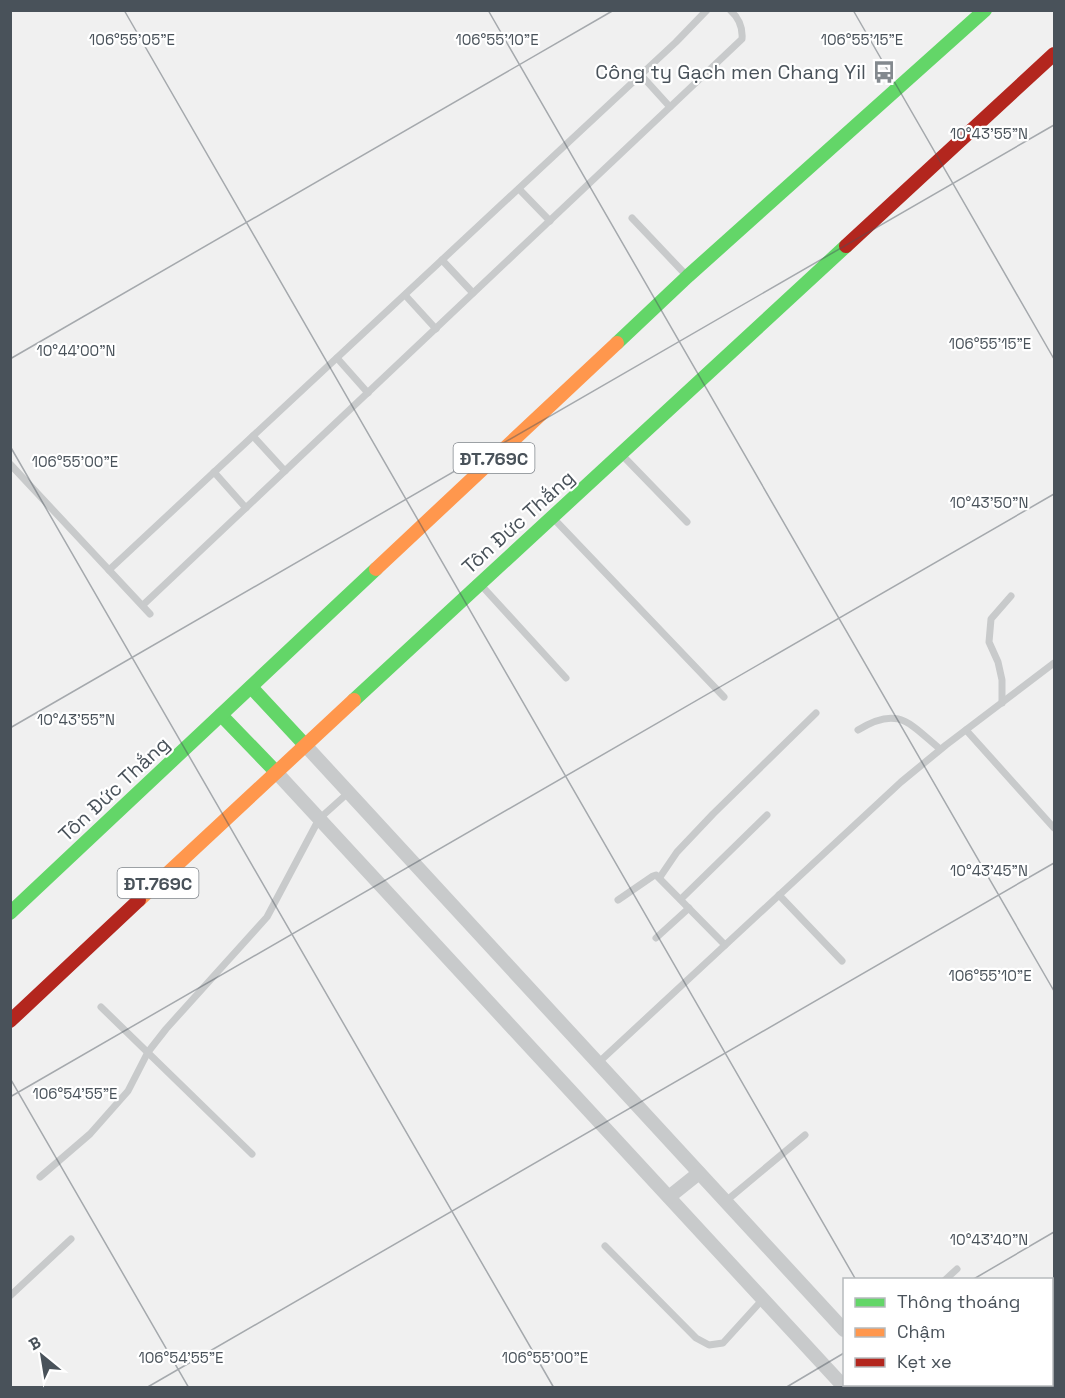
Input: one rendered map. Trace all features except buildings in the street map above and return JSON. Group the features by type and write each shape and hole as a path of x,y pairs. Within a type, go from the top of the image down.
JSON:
{"main road":[{"name":"Tôn Đức Thắng","path":"10,913 688,276 985,10"},
{"name":"Tôn Đức Thắng","path":"10,1022 305,745 1054,54"},
{"path":"251,687 305,745"},
{"path":"221,715 276,772"}],"street":[{"path":"305,745 843,1329"},
{"path":"276,772 843,1386"},
{"path":"669,1197 699,1173"}],"lane":[{"path":"110,570 641,75 706,10"},
{"path":"142,605 742,39 743,29 730,10"},
{"path":"641,75 670,107"},
{"path":"519,189 549,221"},
{"path":"632,218 688,276"},
{"path":"442,260 473,293"},
{"path":"405,295 435,329"},
{"path":"337,358 368,393"},
{"path":"253,436 285,471"},
{"path":"621,454 687,522"},
{"path":"10,464 150,614"},
{"path":"214,472 246,508"},
{"path":"552,518 724,697"},
{"path":"480,583 566,678"},
{"path":"1002,703 1002,680 998,662 989,642 992,619 1011,596"},
{"path":"598,1063 901,782 940,749 1054,663"},
{"path":"660,877 677,852 713,814 816,713"},
{"path":"858,730 871,722 890,717 906,721 940,749"},
{"path":"966,730 1054,828"},
{"path":"40,1178 90,1134 128,1091 148,1052 166,1029 267,917 319,819 349,792"},
{"path":"681,898 767,815"},
{"path":"618,900 653,876 660,877 725,945"},
{"path":"779,895 842,961"},
{"path":"656,939 689,908"},
{"path":"101,1007 252,1154"},
{"path":"726,1201 805,1135"},
{"path":"10,1296 71,1239"},
{"path":"605,1246 696,1338 709,1345 723,1343 764,1299"},
{"path":"947,1278 957,1269"}],"traffic: fast":[{"path":"617,343 688,276 985,10"},
{"path":"354,700 846,246"},
{"path":"10,913 376,569"},
{"path":"251,687 305,745"},
{"path":"221,715 276,772"}],"traffic: slow":[{"path":"376,569 617,343"},
{"path":"139,900 354,700"}],"traffic: jam":[{"path":"846,246 1054,54"},
{"path":"10,1021 139,900"}],"place":[{"name":"Công ty Gạch men Chang Yil","path":"884,72"}]}
